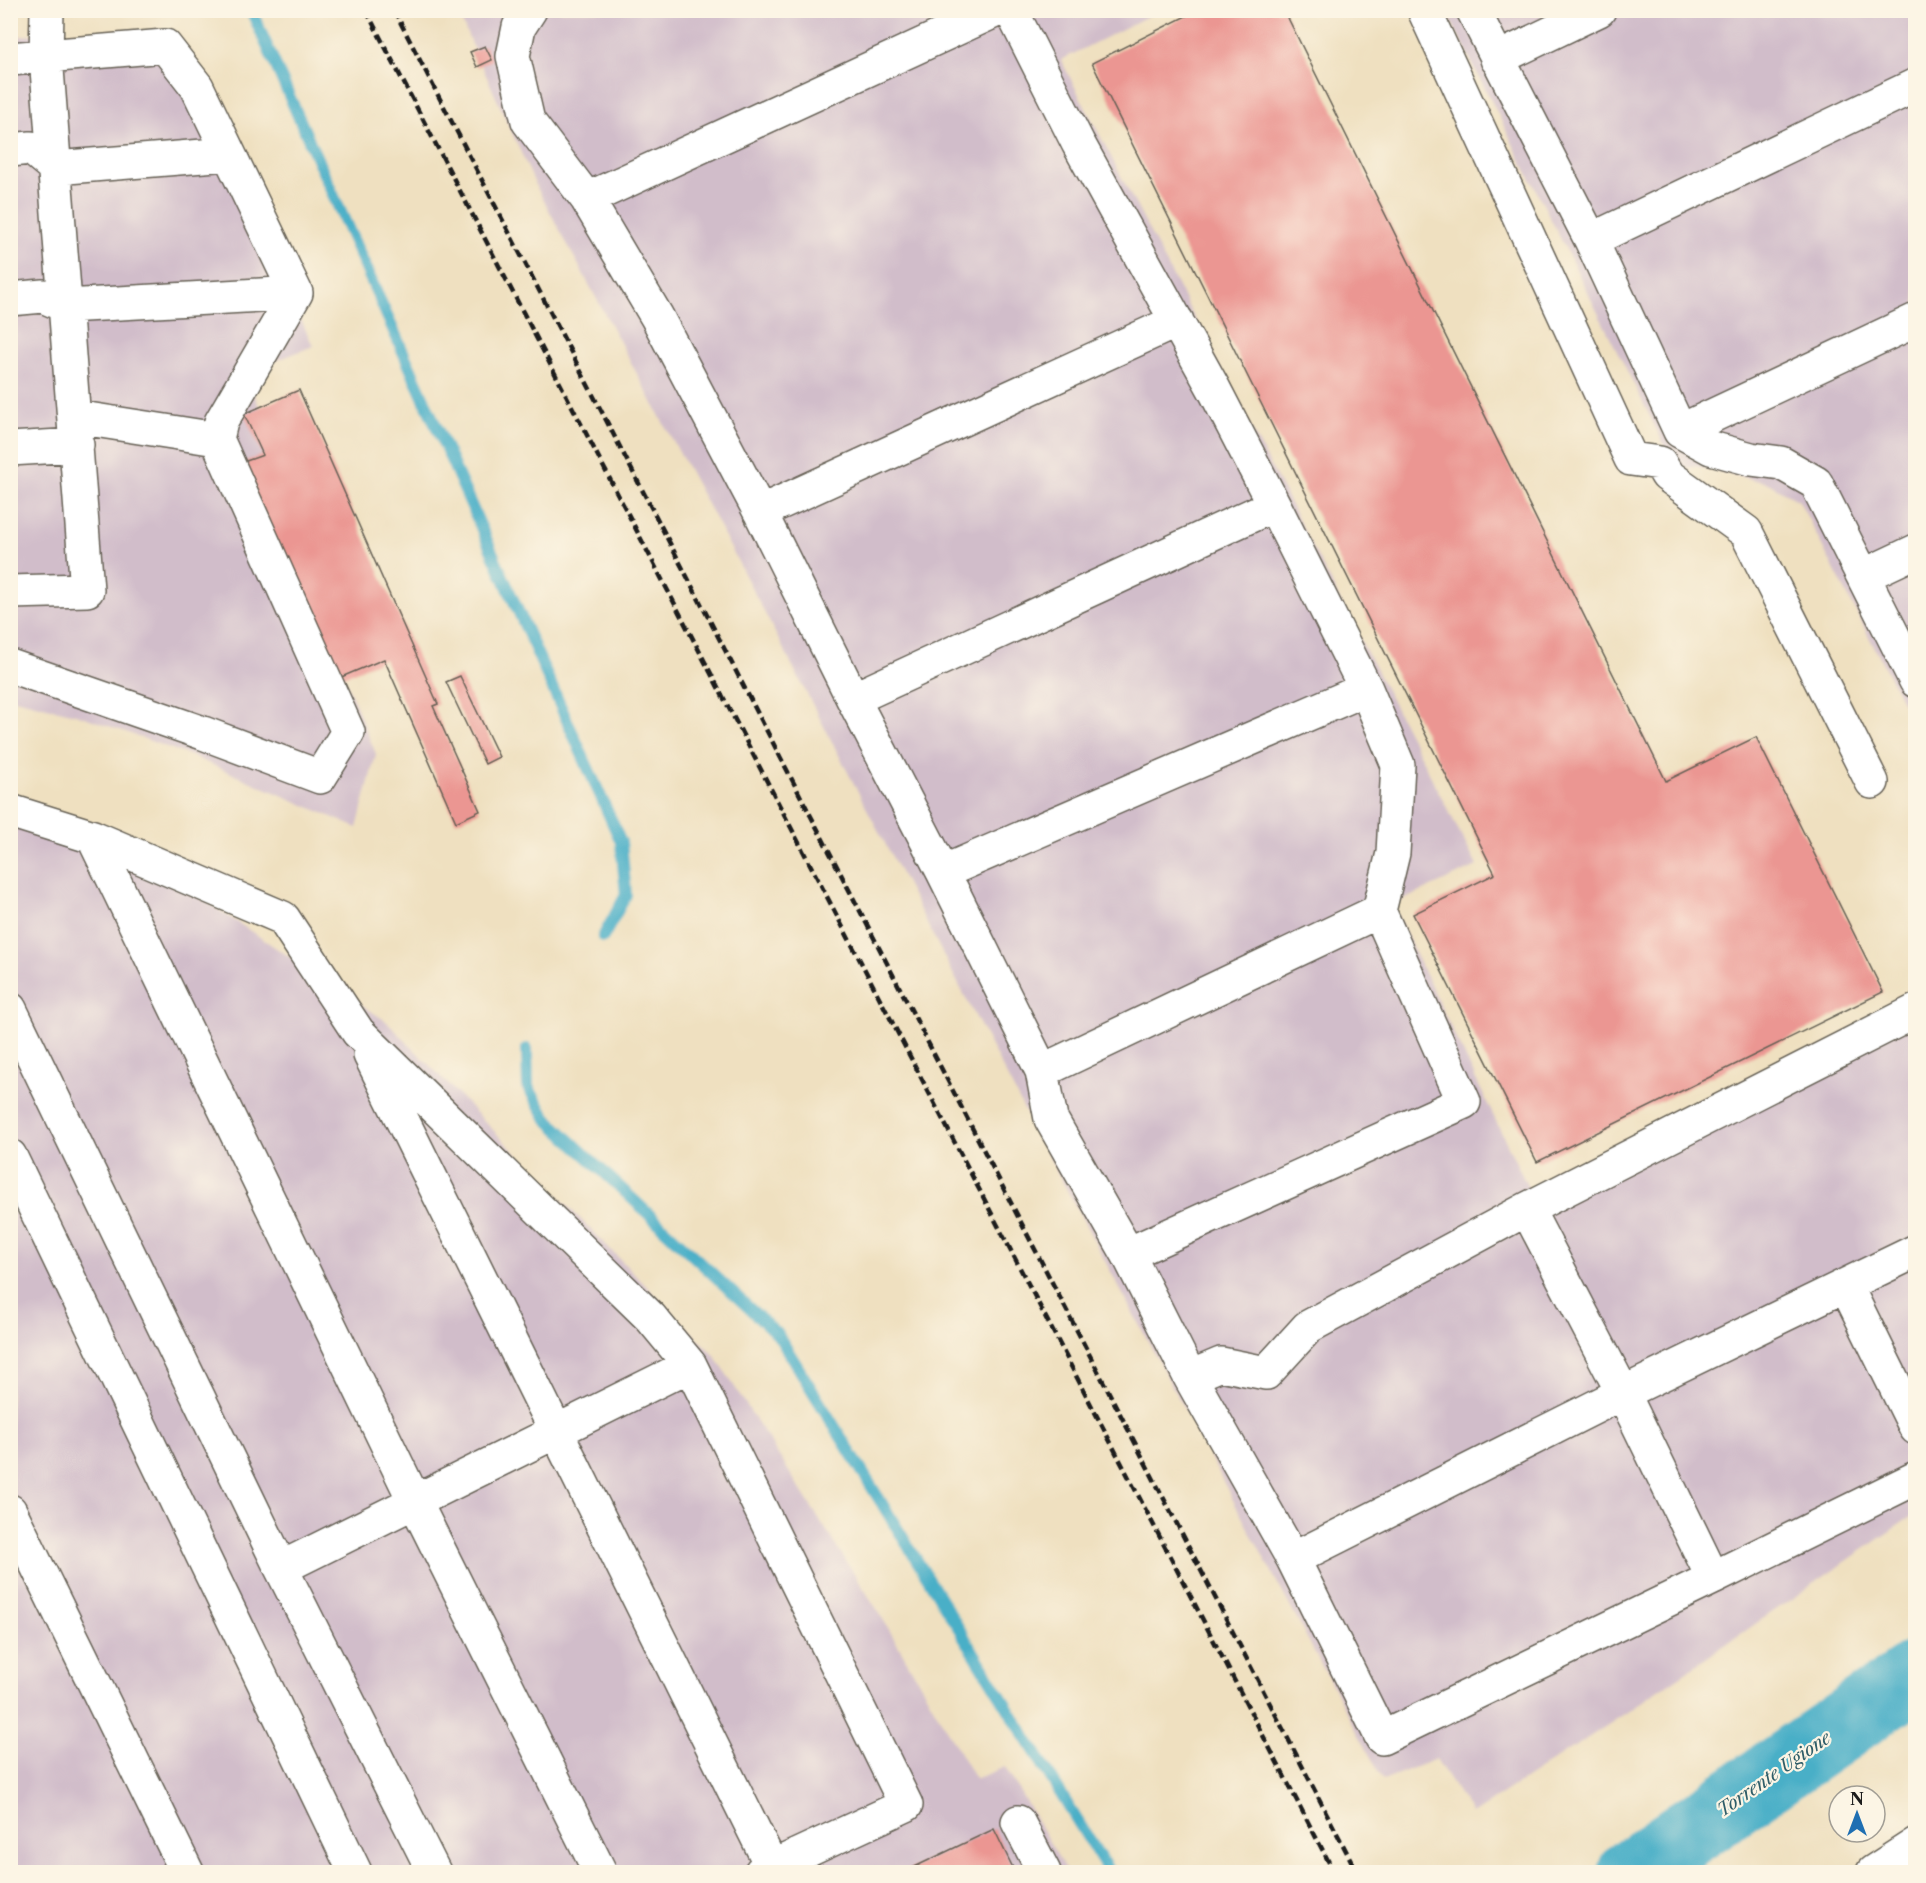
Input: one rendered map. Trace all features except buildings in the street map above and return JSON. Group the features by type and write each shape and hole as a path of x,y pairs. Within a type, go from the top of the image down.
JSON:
{"lane":[{"path":"530,10 519,27 513,56 528,121 587,199 657,317 760,512 1042,1071 1052,1119 1128,1254 1190,1377 1293,1559 1382,1738 1916,1478"},
{"path":"587,199 997,10"},
{"path":"1011,10 1078,143 1177,321 1274,505 1366,689 1398,765 1393,853 1379,911 1464,1102 1128,1254"},
{"path":"1424,10 1631,459 1660,463 1667,476 1746,532 1872,782"},
{"path":"1473,10 1591,240 1680,431 1711,448 1751,459 1781,463 1816,483 1916,681"},
{"path":"1497,59 1599,10"},
{"path":"10,592 87,590 46,56 47,16"},
{"path":"10,58 165,46 197,87 296,293"},
{"path":"1591,240 1916,85"},
{"path":"10,150 31,148 55,168 228,154"},
{"path":"10,298 43,296 66,306 296,293"},
{"path":"10,666 203,733 320,777 348,732 217,439 221,422 296,293"},
{"path":"1680,431 1916,320"},
{"path":"760,512 1177,321"},
{"path":"10,449 76,431 217,439"},
{"path":"853,699 1274,505"},
{"path":"1863,576 1916,551"},
{"path":"943,872 1366,689"},
{"path":"10,811 93,837 283,918 358,1032 555,1430 766,1870 906,1805 690,1365 651,1318 358,1032"},
{"path":"93,837 415,1502 600,1872"},
{"path":"1042,1071 1379,911"},
{"path":"10,1009 282,1568 434,1872"},
{"path":"1190,1377 1221,1364 1266,1373 1308,1327 1527,1209 1916,1011"},
{"path":"10,1156 355,1872"},
{"path":"1527,1209 1623,1393 1713,1578"},
{"path":"1293,1559 1623,1393 1916,1251"},
{"path":"1846,1286 1916,1428"},
{"path":"282,1568 555,1430 690,1365"},
{"path":"10,1511 186,1872"},
{"path":"1018,1822 1044,1872"},
{"path":"1873,1872 1916,1844"}],"shaded area":[{"path":"457,11 1151,11 1152,14 1061,60 1477,866 1392,905 1534,1200 1906,1014 1896,999 1915,989 1915,1514 1629,1711 1472,1814 1436,1759 1383,1780 1030,1121 736,558 536,186"},
{"path":"1446,11 1915,11 1915,726 1799,501 1768,483 1696,466 1677,470"},
{"path":"43,34 46,46 149,37 225,152 313,346 245,373 277,448 254,462 376,754 357,828 194,757 79,715 11,698 11,37"},
{"path":"10,822 154,867 386,1021 715,1356 880,1614 975,1779 1005,1767 1067,1872 11,1872"}],"waterway":[{"path":"251,10 621,842 626,895 603,937"},
{"path":"527,1049 528,1087 547,1119 778,1335 1109,1872"},
{"name":"Torrente Ugione","path":"1632,1872 1916,1675"}],"railway":[{"path":"366,10 1334,1872"},
{"path":"394,10 1357,1872"}]}
